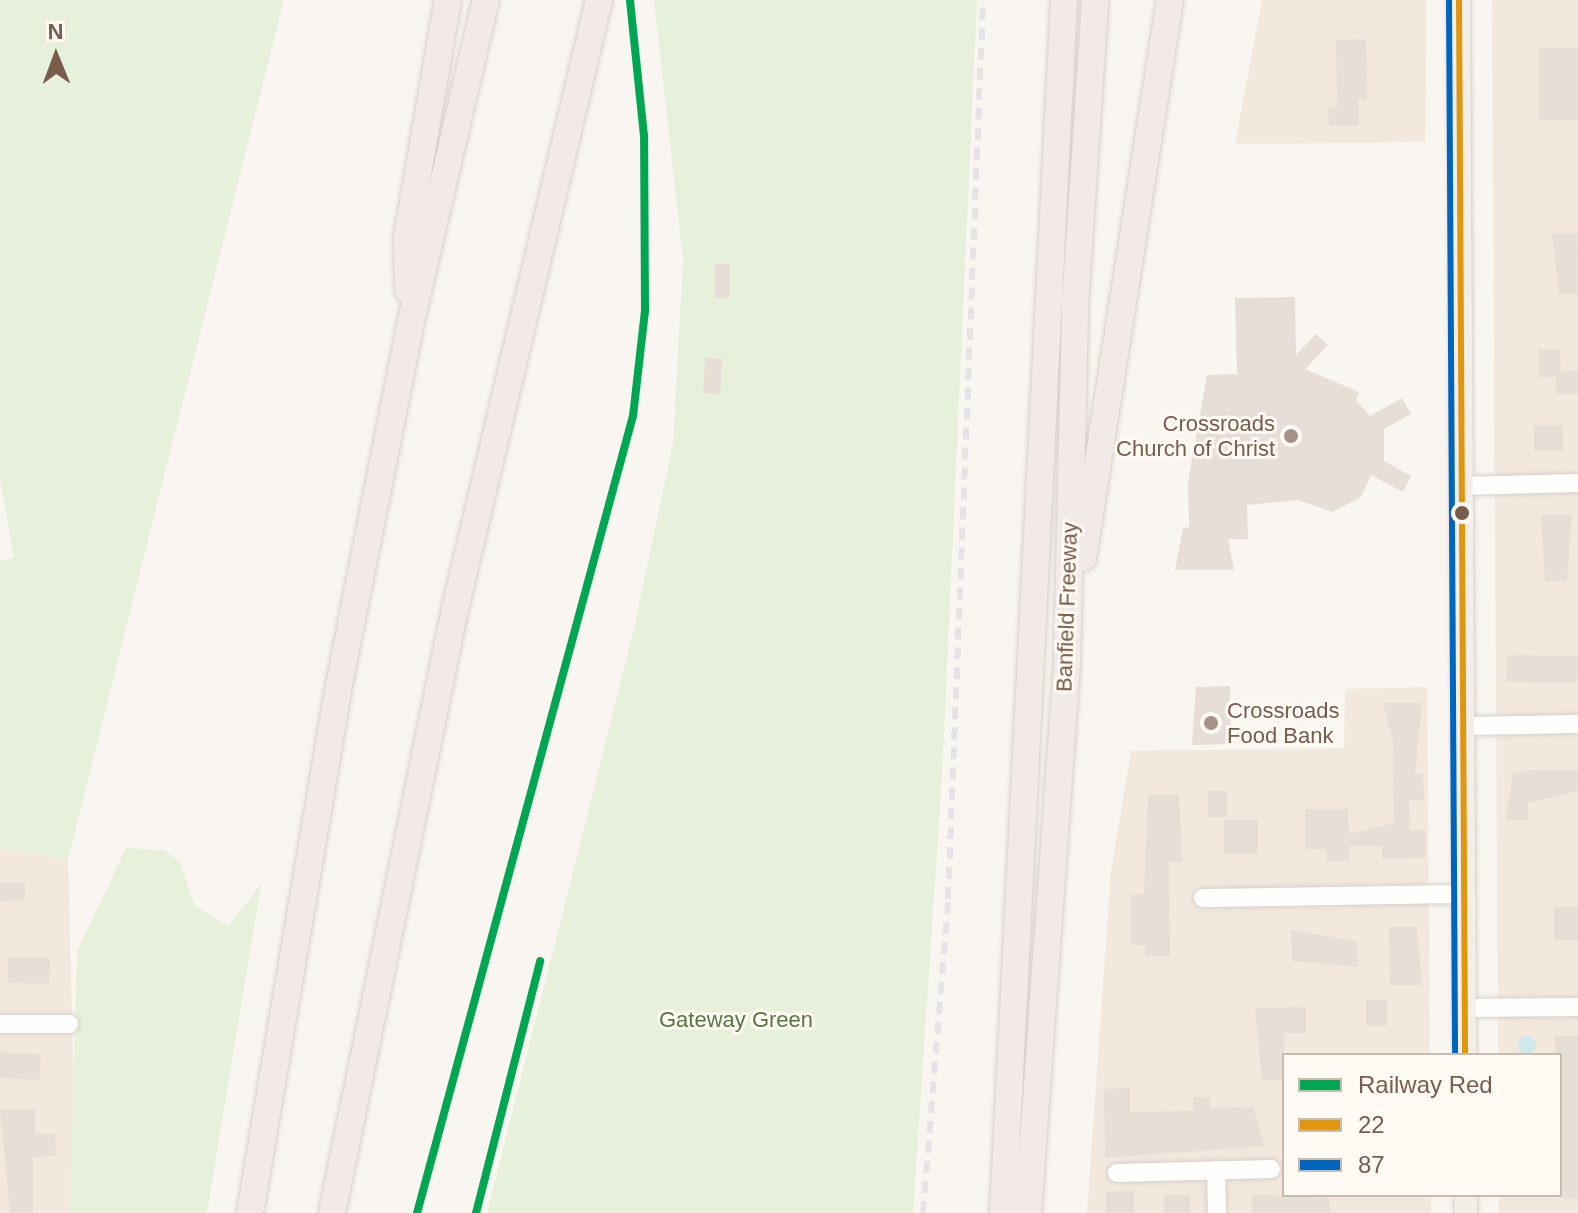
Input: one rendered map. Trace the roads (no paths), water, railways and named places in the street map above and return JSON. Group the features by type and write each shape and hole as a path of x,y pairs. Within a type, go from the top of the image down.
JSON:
{"highway":[{"path":"409,330 407,237 448,0"},
{"path":"250,1213 321,779 409,330 486,0"},
{"path":"332,1213 455,609 599,0"},
{"name":"Banfield Freeway","path":"1003,1213 1064,0"},
{"name":"Banfield Freeway","path":"1028,1213 1067,663 1075,304 1095,0"},
{"path":"1067,663 1170,0"}],"main road":[{"path":"1459,0 1465,1053"}],"street":[{"path":"1461,486 1578,483"},
{"path":"1463,726 1578,724"},
{"path":"1203,898 1464,894"},
{"path":"1465,1008 1578,1007"},
{"path":"0,1024 69,1024"},
{"path":"1117,1173 1271,1169"},
{"path":"1216,1170 1217,1213"}],"water":[{"path":"1523,1036 1531,1036 1536,1041 1532,1053 1522,1053 1518,1049 1518,1041"}],"railway":[{"path":"923,1213 948,899 983,0"}],"rail line":[{"name":"Red","path":"417,1213 633,416 645,311 644,136 630,0"},
{"name":"Red","path":"476,1213 540,961"}],"place":[{"name":"Crossroads Church of Christ","path":"1291,436"},
{"name":"Crossroads Food Bank","path":"1211,723"}],"park label":[{"name":"Gateway Green","path":"736,1020"}]}
